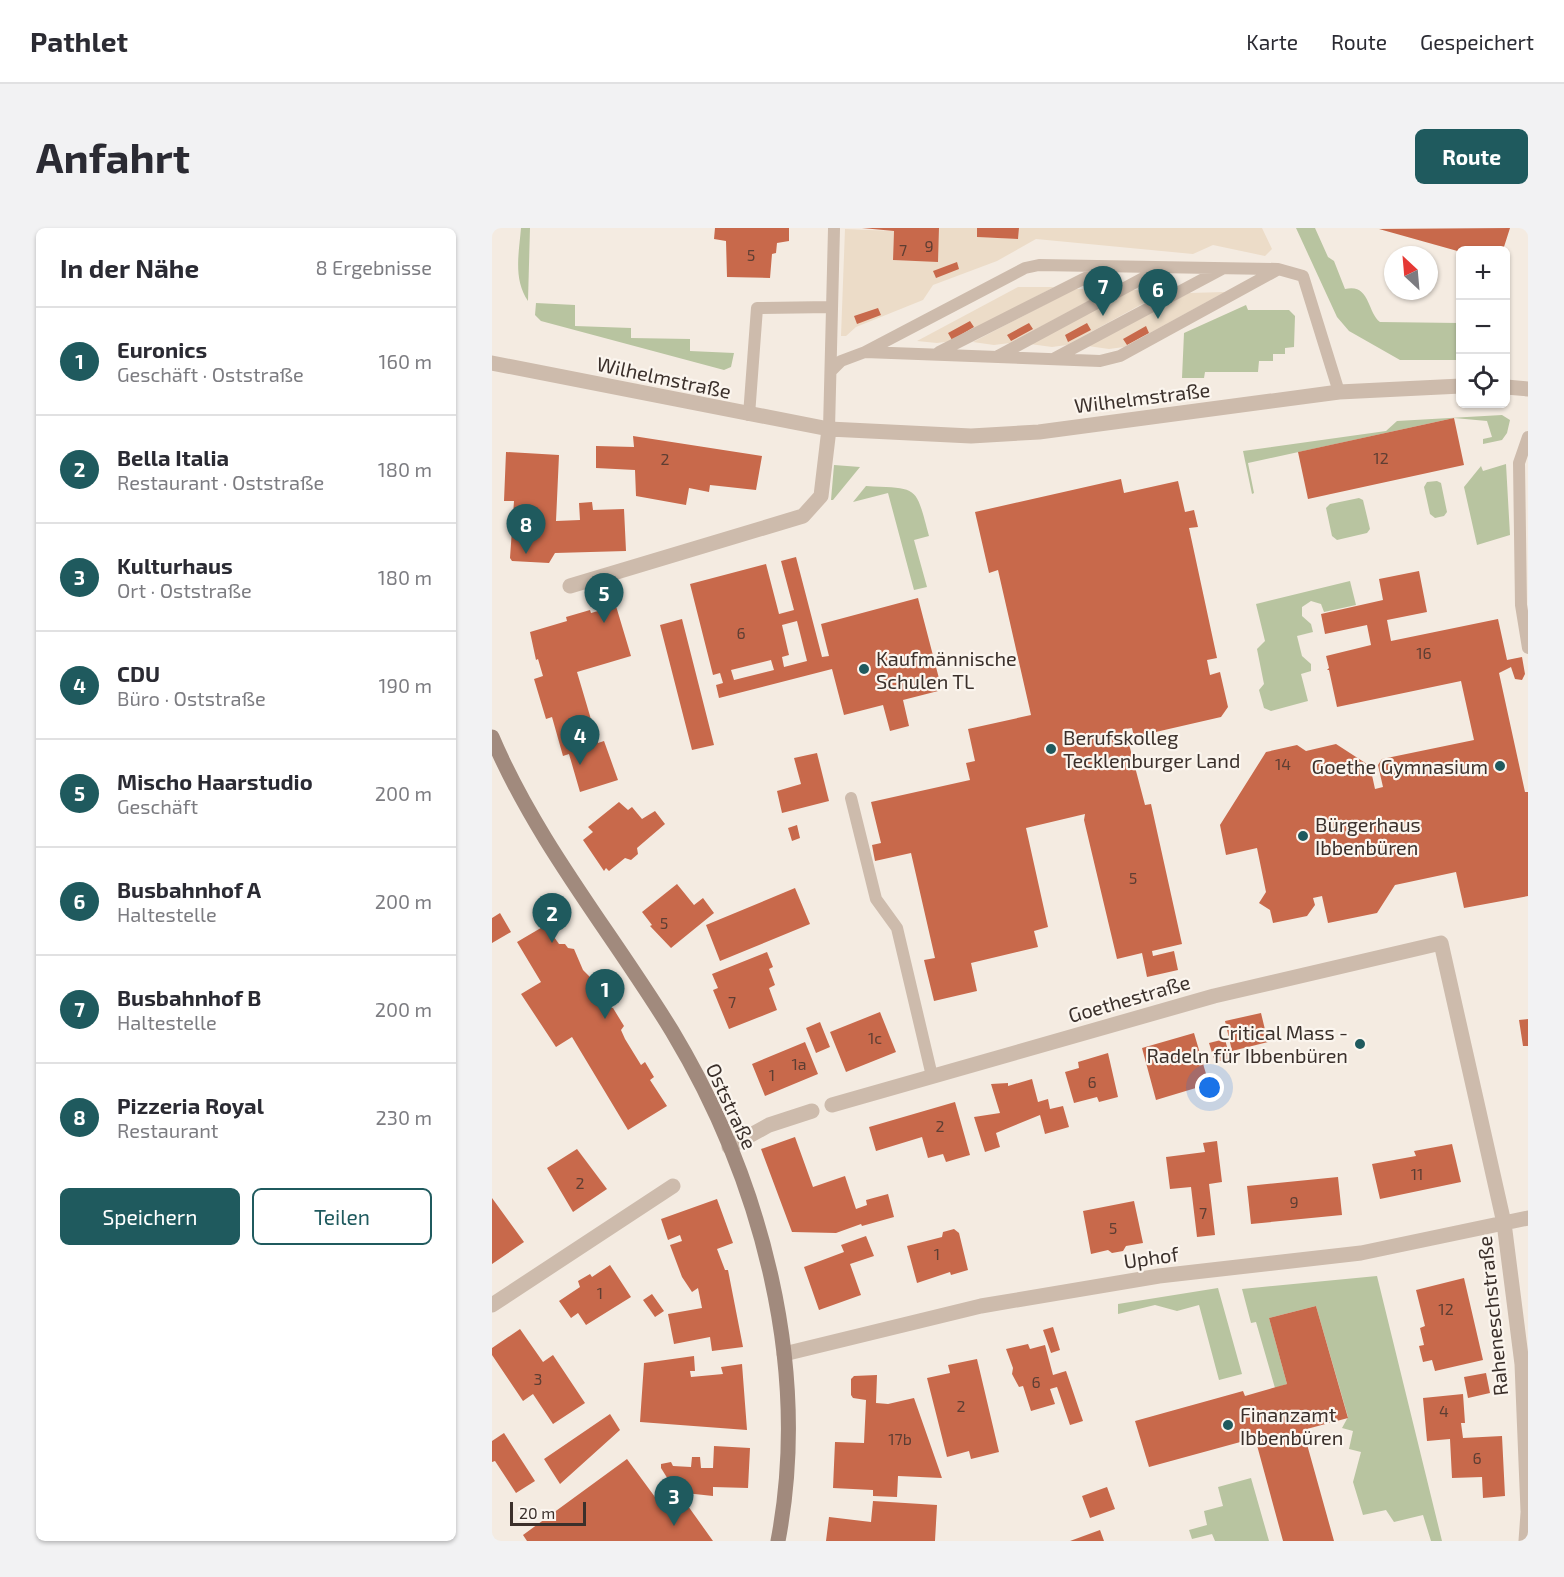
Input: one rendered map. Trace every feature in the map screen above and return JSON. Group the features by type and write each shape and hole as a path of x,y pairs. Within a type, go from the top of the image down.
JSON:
{"main road":[{"name":"Oststraße","path":"492,737 543,835 671,1031 701,1083 729,1147 766,1250 784,1354 788,1412 787,1470 778,1541"}],"street":[{"name":"Wilhelmstraße","path":"492,363 749,416 829,429 971,436 1039,432 1339,392 1456,386"},
{"path":"1510,387 1528,389"},
{"path":"570,586 803,516 821,496 829,429"},
{"name":"Goethestraße","path":"832,1105 1214,996 1441,943"},
{"name":"Raheneschstraße","path":"1441,943 1504,1222 1522,1364 1528,1512 1527,1541"},
{"path":"729,1147 768,1125 812,1111"},
{"path":"492,1305 674,1185"},
{"name":"Uphof","path":"784,1354 981,1306 1159,1276 1361,1253 1528,1218"}],"lane":[{"path":"829,429 834,229"},
{"path":"831,371 841,361 865,352 1025,268 1039,265 1161,269 1278,269 1303,276 1339,392"},
{"path":"938,353 1104,268"},
{"path":"1052,360 1223,268"},
{"path":"996,356 1161,269"},
{"path":"865,352 1100,361 1120,356 1278,269"},
{"path":"749,416 756,308 831,307"},
{"path":"1528,437 1519,463 1521,605 1528,648"},
{"path":"851,798 876,899 897,928 932,1076"}],"green space":[{"path":"521,228 530,228 528,301 523,293 519,275 518,256"},
{"path":"1296,228 1315,228 1328,257 1334,261 1345,289 1353,288 1364,294 1380,322 1456,323 1456,360 1400,360 1349,331 1337,317"},
{"path":"536,303 575,305 575,326 631,328 631,338 690,339 690,351 734,353 731,367 724,370 541,321 535,315"},
{"path":"1246,305 1248,310 1289,310 1295,316 1294,347 1285,348 1285,354 1273,354 1273,361 1259,361 1258,372 1205,372 1204,378 1182,378 1184,333"},
{"path":"1502,415 1510,420 1507,433 1502,440 1483,444 1483,439 1492,437 1487,421 1454,418 1248,463 1254,493 1252,494 1243,451 1386,431 1397,421"},
{"path":"1506,464 1510,535 1477,545 1464,487 1481,466 1483,471"},
{"path":"834,465 860,467 831,500"},
{"path":"1427,482 1441,483 1447,512 1444,516 1435,518 1430,514 1424,487"},
{"path":"866,486 906,489 917,498 929,536 914,540 927,587 914,590 888,493 853,502"},
{"path":"1359,498 1363,500 1370,529 1367,533 1337,540 1332,536 1326,508 1330,504"},
{"path":"1350,581 1356,605 1324,612 1321,604 1311,601 1302,607 1302,616 1311,624 1313,632 1297,636 1302,656 1311,664 1311,671 1301,674 1308,701 1271,711 1264,708 1259,690 1264,684 1257,649 1265,641 1256,604"},
{"path":"1377,1276 1442,1541 1431,1541 1423,1515 1394,1522 1386,1510 1363,1515 1353,1482 1361,1452 1349,1449 1353,1431 1342,1428 1348,1417 1316,1306 1269,1318 1287,1384 1275,1388 1256,1322 1251,1323 1242,1289"},
{"path":"1218,1288 1242,1374 1219,1380 1199,1305 1177,1311 1155,1305 1118,1314 1118,1304"},
{"path":"1251,1478 1269,1541 1215,1541 1212,1534 1192,1539 1189,1530 1207,1525 1204,1511 1223,1506 1218,1487"}],"shaded area":[{"path":"939,228 977,228 977,237 1018,239 1019,228 1262,228 1272,249 1265,256 1213,245 1193,254 1036,239 997,261 933,285 923,300 856,327 846,336 841,336 845,229 894,231 893,260 937,261"},
{"path":"1018,287 1054,287 953,341 937,343 917,341"},
{"path":"1075,289 1111,289 1010,343 994,345 973,342"},
{"path":"1131,290 1168,290 1067,345 1052,347 1030,344"},
{"path":"1225,292 1124,347 1109,349 1088,346 1189,293"}],"building":[{"path":"715,228 789,228 789,241 777,243 776,253 772,254 770,278 727,277 726,241 714,239"},
{"path":"862,228 939,228 938,262 893,260 894,231"},
{"path":"977,228 1019,228 1018,239 977,237"},
{"path":"1510,228 1504,246 1456,246 1456,251 1379,229"},
{"path":"957,262 959,269 936,278 933,271"},
{"path":"878,308 881,315 857,324 854,316"},
{"path":"970,321 974,327 952,340 948,333"},
{"path":"1029,323 1033,329 1011,341 1007,335"},
{"path":"1087,323 1091,330 1068,342 1065,335"},
{"path":"1146,326 1149,333 1127,345 1123,339"},
{"path":"1454,418 1464,465 1308,499 1298,452"},
{"path":"633,436 762,456 756,490 710,485 709,492 689,488 686,505 636,496 635,470 596,468 596,446 634,447"},
{"path":"506,452 559,455 556,521 580,520 579,503 592,502 593,510 624,509 626,551 555,553 549,563 512,561 510,558 514,501 504,501"},
{"name":"Berufskolleg Tecklenburger Land","path":"1121,479 1124,493 1178,481 1185,512 1194,510 1198,527 1189,528 1217,658 1207,660 1210,675 1220,672 1228,707 1221,717 1134,737 1132,728 1125,729 1145,805 1151,804 1182,944 1152,951 1153,956 1174,951 1178,970 1147,977 1142,953 1117,959 1084,820 1085,814 1026,828 1048,927 1034,931 1038,947 971,963 977,991 934,1001 924,960 935,958 911,853 875,861 872,845 881,843 871,802 970,780 966,763 975,761 968,729 1031,715 998,570 989,573 975,512"},
{"path":"796,557 822,657 829,656 821,624 918,598 942,690 903,700 909,726 890,731 883,705 844,715 832,669 719,698 716,685 723,683 720,673 713,675 690,584 766,564 779,614 794,610 781,561","holes":["797,621 807,661 784,667 782,657 789,655 782,625","771,660 774,670 734,680 731,670"]},
{"path":"1419,571 1427,612 1387,620 1391,641 1498,619 1507,660 1522,657 1525,674 1522,680 1515,679 1511,667 1499,673 1525,792 1528,792 1528,896 1464,908 1456,872 1395,885 1377,913 1328,923 1322,896 1313,898 1315,905 1307,916 1273,923 1270,910 1259,903 1266,892 1257,848 1226,855 1220,825 1266,752 1297,745 1306,751 1336,744 1370,766 1375,789 1383,787 1378,765 1382,759 1474,740 1461,681 1337,707 1329,670 1327,670 1329,668 1326,656 1371,645 1367,625 1325,634 1321,614 1383,600 1379,579"},
{"path":"616,606 631,656 577,672 598,743 604,741 618,780 580,792 569,754 563,756 552,717 546,719 534,679 543,676 538,659 536,660 530,632 567,621 566,617"},
{"path":"682,619 714,745 692,750 660,625"},
{"path":"817,753 829,801 782,813 777,791 801,784 794,758"},
{"path":"619,802 628,810 632,807 642,819 655,811 665,824 637,848 638,854 631,860 625,858 609,871 606,868 604,871 583,840 593,832 588,827"},
{"path":"797,825 800,838 792,841 788,828"},
{"path":"677,884 694,905 703,898 714,913 671,948 650,926 652,925 642,912"},
{"path":"795,888 810,924 720,961 706,925"},
{"path":"500,913 511,932 492,943 492,918"},
{"path":"551,922 557,931 554,937 559,944 565,944 568,948 574,949 583,970 590,977 592,975 605,999 602,1001 606,1007 613,1008 624,1026 621,1030 625,1039 641,1065 645,1062 654,1077 650,1080 667,1106 628,1130 572,1037 556,1047 521,994 541,982 517,942"},
{"path":"767,952 773,967 769,969 775,985 769,988 777,1010 729,1029 713,990 718,988 712,974"},
{"path":"880,1012 896,1052 846,1072 830,1032"},
{"path":"1261,1013 1268,1042 1232,1051 1225,1021"},
{"path":"1528,1019 1528,1046 1523,1046 1519,1020"},
{"path":"820,1022 830,1047 816,1053 806,1028"},
{"path":"1194,1033 1209,1084 1156,1100 1142,1048"},
{"path":"1225,1039 1230,1059 1215,1062 1209,1043"},
{"path":"805,1042 818,1074 765,1096 752,1064"},
{"path":"1108,1053 1118,1097 1099,1102 1097,1097 1074,1103 1065,1072 1079,1068 1078,1062"},
{"path":"1032,1079 1038,1102 1048,1099 1050,1109 1063,1106 1069,1127 1045,1134 1040,1115 996,1133 1000,1147 985,1152 974,1117 1000,1113 991,1084 1008,1083 1008,1086"},
{"path":"955,1102 970,1155 946,1162 943,1154 928,1158 922,1137 876,1151 869,1127"},
{"path":"795,1137 813,1187 845,1176 856,1209 867,1205 866,1200 888,1194 894,1217 862,1226 861,1224 836,1233 792,1232 761,1149"},
{"path":"1217,1141 1222,1182 1209,1184 1215,1235 1197,1237 1191,1187 1170,1189 1166,1157 1205,1152 1203,1143"},
{"path":"1452,1144 1461,1182 1380,1199 1372,1164 1416,1156 1414,1151"},
{"path":"577,1149 607,1189 573,1212 547,1168"},
{"path":"1338,1177 1342,1215 1251,1224 1247,1186"},
{"path":"492,1198 524,1242 492,1264"},
{"path":"717,1199 733,1243 717,1249 725,1270 728,1270 743,1347 712,1351 710,1337 674,1344 668,1314 702,1308 698,1288 692,1292 682,1277 670,1245 682,1241 680,1235 668,1240 661,1219"},
{"path":"1134,1201 1143,1243 1126,1246 1123,1251 1112,1253 1108,1250 1091,1254 1083,1211"},
{"path":"954,1229 959,1233 968,1270 951,1275 950,1272 917,1283 907,1246 942,1237 943,1232"},
{"path":"866,1236 874,1256 850,1264 861,1295 819,1310 804,1267 844,1252 841,1245"},
{"path":"610,1265 631,1297 586,1325 578,1313 571,1318 559,1301 580,1287 578,1281 590,1274 592,1277"},
{"path":"1464,1278 1483,1360 1435,1371 1432,1360 1423,1362 1419,1346 1424,1345 1420,1328 1425,1326 1416,1290"},
{"path":"652,1294 664,1311 655,1317 643,1300"},
{"name":"Finanzamt Ibbenbüren","path":"1316,1306 1348,1418 1303,1430 1334,1541 1283,1541 1255,1438 1149,1467 1135,1421 1243,1391 1245,1396 1287,1384 1269,1318"},
{"path":"1053,1327 1060,1350 1051,1353 1043,1330"},
{"path":"520,1329 543,1362 553,1355 585,1403 553,1424 533,1394 523,1401 492,1355 492,1348"},
{"path":"1028,1344 1030,1349 1045,1345 1053,1375 1066,1371 1083,1421 1070,1425 1057,1387 1050,1389 1055,1404 1031,1411 1023,1386 1019,1387 1012,1374 1013,1368 1006,1349"},
{"path":"694,1356 695,1371 690,1371 691,1377 723,1374 721,1367 742,1364 747,1430 640,1422 644,1363"},
{"path":"977,1359 999,1452 971,1459 969,1451 947,1457 927,1378 950,1373 948,1365"},
{"path":"1486,1373 1490,1393 1468,1398 1464,1377"},
{"path":"877,1375 876,1403 888,1404 914,1398 942,1478 898,1476 897,1497 873,1496 873,1490 833,1488 835,1442 864,1443 866,1400 853,1398 851,1379 854,1376"},
{"path":"1463,1394 1465,1423 1461,1423 1463,1438 1502,1436 1505,1496 1483,1498 1482,1477 1452,1478 1450,1439 1427,1441 1423,1398"},
{"path":"610,1414 620,1430 560,1484 544,1459"},
{"path":"504,1433 535,1481 516,1493 495,1461 492,1462 492,1441"},
{"path":"714,1446 750,1448 748,1488 713,1487 713,1496 676,1492 661,1468 661,1464 671,1462 673,1466 691,1467 692,1457 700,1457 701,1468 713,1468"},
{"path":"627,1459 666,1512 683,1499 713,1541 527,1541 523,1535"},
{"path":"1107,1487 1115,1509 1090,1518 1082,1496"},
{"path":"873,1501 937,1505 935,1541 826,1541 829,1517 871,1522"},
{"path":"1100,1530 1104,1541 1070,1541"}],"place":[{"name":"Busbahnhof B","path":"1103,316"},
{"name":"Busbahnhof A","path":"1158,319"},
{"name":"Pizzeria Royal","path":"526,554"},
{"name":"Mischo Haarstudio","path":"604,623"},
{"name":"Kaufmännische Schulen TL","path":"864,669"},
{"name":"Berufskolleg Tecklenburger Land","path":"1051,749"},
{"name":"CDU","path":"580,765"},
{"name":"Goethe Gymnasium","path":"1500,766"},
{"name":"Bürgerhaus Ibbenbüren","path":"1303,836"},
{"name":"Bella Italia","path":"552,943"},
{"name":"Euronics","path":"605,1019"},
{"name":"Critical Mass - Radeln für Ibbenbüren","path":"1360,1044"},
{"name":"Finanzamt Ibbenbüren","path":"1228,1425"},
{"name":"Kulturhaus","path":"674,1526"}]}
